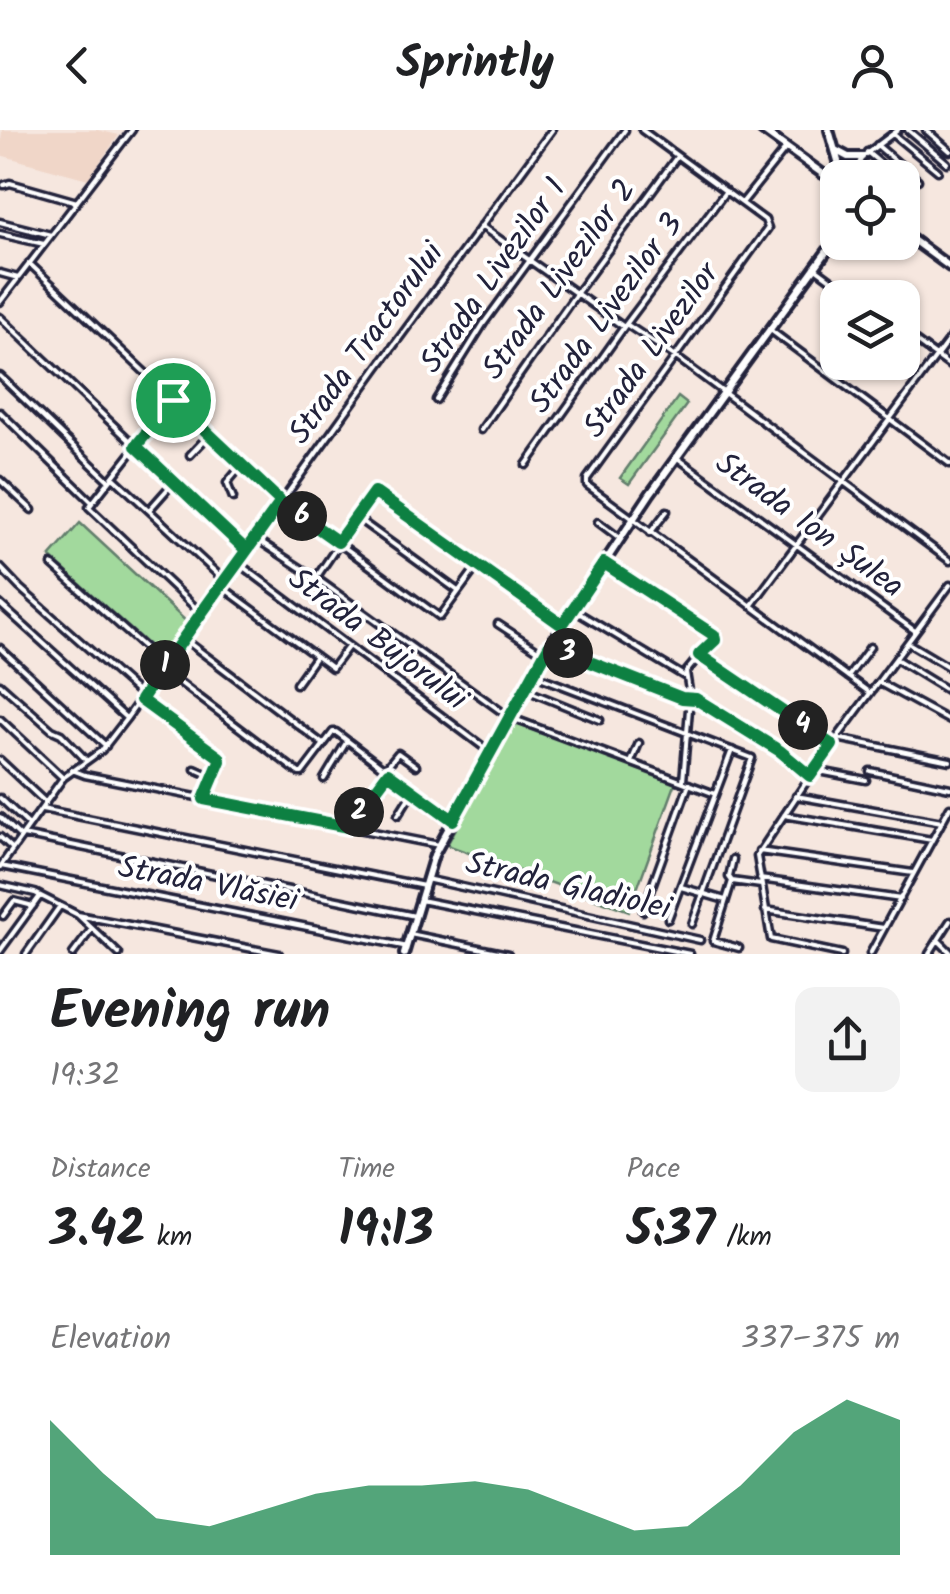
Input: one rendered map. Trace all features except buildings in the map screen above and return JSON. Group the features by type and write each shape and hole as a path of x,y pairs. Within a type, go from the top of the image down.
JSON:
{"street":[{"path":"0,302 132,130"},
{"name":"Strada Tractorului","path":"0,867 63,778 106,746 142,698 552,130"},
{"name":"Strada Livezilor 1","path":"436,400 484,323 624,130"},
{"name":"Strada Livezilor","path":"632,520 588,487 586,481 768,226 766,220 642,130"},
{"path":"762,130 820,172"},
{"path":"829,130 838,160"},
{"path":"908,130 947,163"},
{"path":"926,130 950,151"},
{"path":"862,158 895,132 938,171"},
{"path":"876,145 894,160"},
{"path":"742,203 786,148"},
{"path":"834,150 866,160"},
{"name":"Strada Livezilor 2","path":"481,430 678,156"},
{"path":"4,185 14,184 77,202"},
{"name":"Strada Livezilor 3","path":"526,465 726,191"},
{"path":"0,222 51,235"},
{"path":"481,226 576,294 676,357 950,561"},
{"path":"0,234 44,244"},
{"path":"920,244 948,262"},
{"path":"405,950 439,845 544,654 676,456 820,259"},
{"path":"29,264 281,502 440,617 478,565"},
{"path":"814,267 832,280"},
{"path":"0,273 18,278"},
{"path":"0,317 246,550"},
{"path":"768,329 950,464"},
{"path":"751,606 950,338"},
{"path":"920,344 950,366"},
{"path":"0,376 149,510 223,584 334,668 348,647"},
{"path":"90,505 173,400"},
{"path":"0,412 202,614"},
{"path":"190,455 209,434"},
{"name":"Strada Ion Șulea","path":"676,456 916,632"},
{"path":"233,498 227,484 243,464"},
{"path":"0,480 32,510"},
{"path":"149,510 174,482"},
{"path":"316,578 374,492 562,625"},
{"path":"650,533 667,511"},
{"path":"356,517 458,591"},
{"path":"632,520 870,693"},
{"path":"598,522 620,538"},
{"path":"256,538 509,717 715,794"},
{"name":"Strada Bujorului","path":"238,563 490,752"},
{"path":"604,563 716,637 687,669 690,698 682,782"},
{"path":"52,565 164,668 301,774 334,732 453,820"},
{"path":"0,567 142,698 218,755 220,761 204,799"},
{"path":"842,954 771,939 757,863 759,851 950,586"},
{"path":"942,596 950,601"},
{"path":"0,604 126,719"},
{"path":"572,609 686,676"},
{"path":"498,624 544,654"},
{"path":"184,639 323,744"},
{"path":"908,643 950,668"},
{"path":"549,646 682,698 696,699 780,751 810,776"},
{"path":"848,677 870,647"},
{"path":"0,648 106,746"},
{"path":"699,655 832,745"},
{"path":"296,684 316,656"},
{"path":"896,659 950,692"},
{"path":"532,674 752,758 692,924"},
{"path":"878,682 950,722"},
{"path":"0,684 86,760"},
{"path":"524,689 600,720"},
{"path":"0,718 63,778"},
{"path":"837,738 950,761"},
{"path":"324,779 347,741"},
{"path":"631,762 639,743"},
{"path":"668,918 732,750"},
{"path":"348,827 398,753 416,766"},
{"path":"0,760 46,803"},
{"path":"72,770 439,845"},
{"path":"195,770 213,777"},
{"path":"814,770 866,780"},
{"path":"870,771 950,788"},
{"path":"643,910 690,784"},
{"path":"398,814 413,791"},
{"path":"796,796 942,822"},
{"path":"0,798 30,825"},
{"path":"870,954 950,807"},
{"name":"Strada Gladiolei","path":"42,809 700,940"},
{"path":"6,822 15,812"},
{"path":"783,815 932,840"},
{"path":"0,817 22,836 415,916"},
{"path":"0,837 13,849"},
{"path":"759,851 914,874"},
{"path":"733,859 732,881 714,941 739,948"},
{"name":"Strada Vlăsiei","path":"0,867 405,950"},
{"path":"732,881 901,899"},
{"path":"0,886 40,896 78,915 279,954"},
{"path":"680,887 725,900"},
{"path":"0,951 40,896"},
{"path":"420,900 690,954"},
{"path":"3,916 14,901 33,906"},
{"path":"26,954 60,906"},
{"path":"765,910 885,928"},
{"path":"78,915 119,954"},
{"path":"929,954 950,921"},
{"path":"72,954 92,928"},
{"path":"410,934 508,954"},
{"path":"938,940 950,952"}],"shaded area":[{"path":"2,130 97,130 119,135 88,179 0,155"}],"green space":[{"path":"678,397 687,404 629,484 620,478"},
{"path":"80,523 189,624 164,659 50,557"},
{"path":"514,723 676,782 629,911 447,845"}],"route":[{"path":"173,400 136,446 246,550 281,502 338,542 374,492 562,625 604,563 714,635 715,640 699,655 832,745 810,776 780,751 696,699 682,698 549,646 453,820 388,773 348,827 204,799 219,757 141,700 281,502 173,400"}]}
